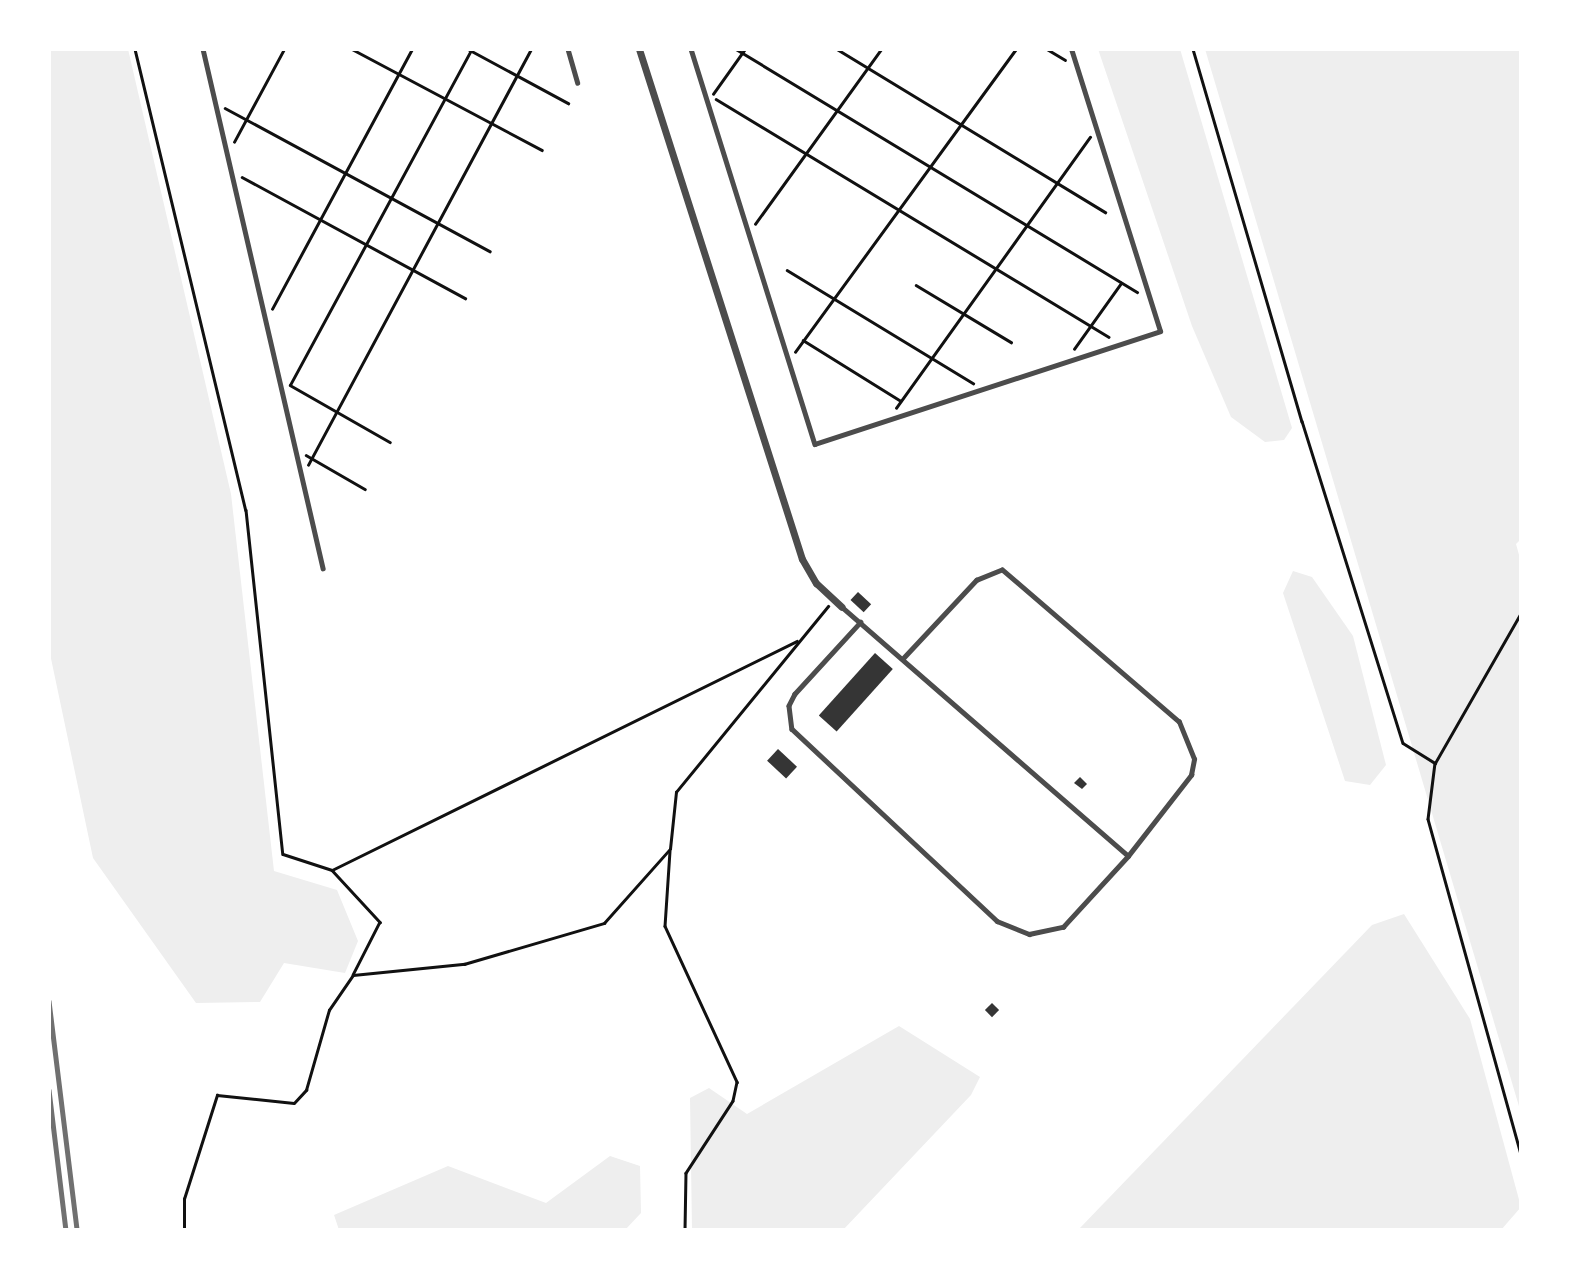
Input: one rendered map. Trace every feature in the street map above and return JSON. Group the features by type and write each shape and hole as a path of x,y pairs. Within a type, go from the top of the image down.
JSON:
{"street":[{"path":"639,49 790,525 807,567 842,607"}],"lane":[{"path":"202,49 217,103 282,399 323,568"},
{"path":"568,49 579,83"},
{"path":"691,49 815,444 1160,331 1071,49"},
{"path":"861,622 795,694 789,706 792,729 997,921 1029,934 1063,927 1128,856 1191,775 1194,759 1191,741 1179,722 1012,575 1002,570 977,580 903,659"},
{"path":"842,607 1128,856"}],"path":[{"path":"135,49 246,510 283,854 332,870 380,922 353,975 329,1010 306,1090 294,1103 217,1095 184,1199 184,1230"},
{"path":"228,153 284,49"},
{"path":"352,49 542,150"},
{"path":"271,312 412,49"},
{"path":"301,478 531,49"},
{"path":"736,49 1150,299"},
{"path":"711,96 745,49"},
{"path":"837,49 1105,212"},
{"path":"749,233 881,49"},
{"path":"789,360 1016,49"},
{"path":"1047,49 1073,65"},
{"path":"1193,49 1302,421 1403,743 1435,763"},
{"path":"282,399 470,50 568,103"},
{"path":"705,93 1121,344"},
{"path":"217,103 490,251"},
{"path":"888,420 1096,129"},
{"path":"233,173 465,298"},
{"path":"787,270 979,387"},
{"path":"1064,363 1121,282"},
{"path":"916,285 1011,342"},
{"path":"803,340 901,401"},
{"path":"290,385 390,442"},
{"path":"294,449 365,489"},
{"path":"685,1230 686,1173 733,1101 737,1082 665,926 676,792 833,599"},
{"path":"1521,613 1435,763 1428,819 1521,1154"},
{"path":"332,870 800,640"},
{"path":"353,975 464,964 604,923 670,849"}],"shaded area":[{"path":"49,49 128,49 231,494 274,871 337,890 358,941 345,973 284,963 260,1002 196,1003 93,858 49,649"},
{"path":"1098,49 1180,49 1292,428 1284,440 1265,442 1231,417 1192,326"},
{"path":"1205,49 1521,49 1521,539 1516,544 1521,562 1521,1113"},
{"path":"1293,571 1312,577 1353,636 1386,765 1370,785 1345,781 1283,593"},
{"path":"1404,914 1470,1019 1521,1207 1501,1230 1078,1230 1372,925"},
{"path":"899,1026 980,1077 971,1095 843,1230 692,1230 690,1098 709,1088 747,1114"},
{"path":"610,1156 640,1166 641,1213 625,1230 339,1230 334,1215 448,1166 546,1203"}],"building":[{"path":"858,592 871,604 864,612 850,600"},
{"path":"875,653 893,669 837,731 819,715"},
{"path":"778,749 797,767 786,778 767,761"},
{"path":"1080,777 1087,784 1082,789 1074,783"},
{"path":"992,1003 999,1010 992,1017 985,1010"}],"railway":[{"path":"49,1001 77,1230"},
{"path":"49,1090 66,1230"}]}
